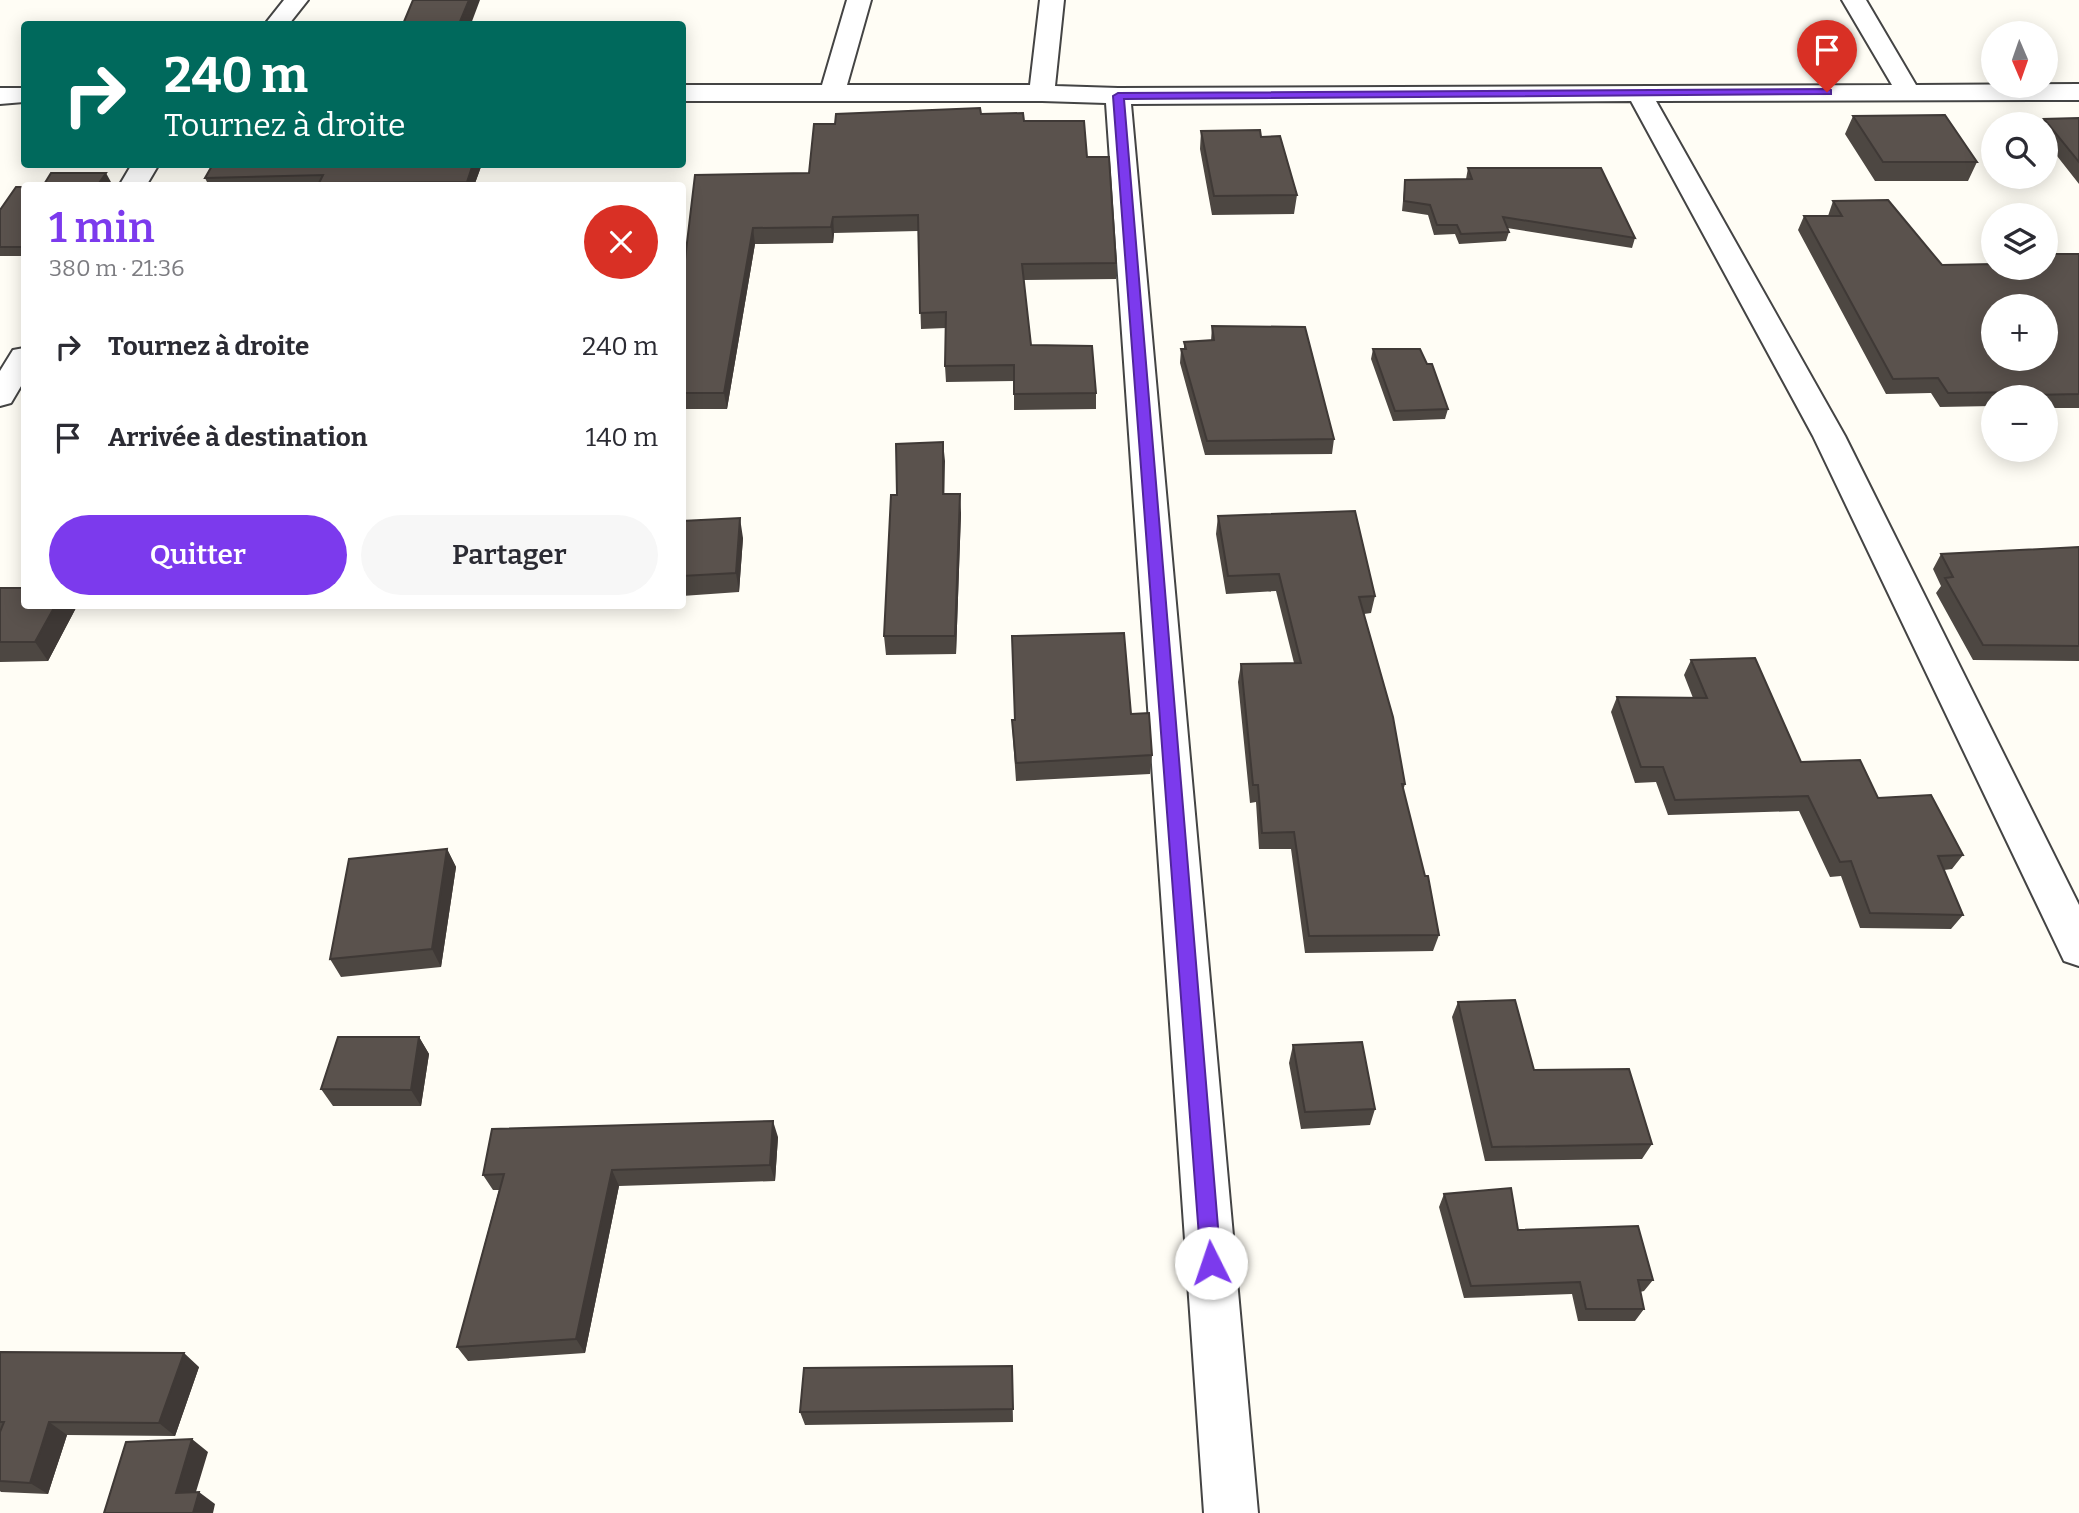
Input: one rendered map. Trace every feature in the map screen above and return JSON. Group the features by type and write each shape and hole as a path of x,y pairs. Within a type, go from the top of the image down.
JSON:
{"street":[{"path":"279,21 296,0"},
{"path":"832,93 859,0"},
{"path":"1042,93 1052,0"},
{"path":"1854,0 1908,92"},
{"path":"1638,92 1829,436 2079,948"},
{"path":"686,93 1042,93 1118,96 2079,92"},
{"path":"0,96 21,95"},
{"path":"1118,96 1231,1513"},
{"path":"0,396 21,362"}],"building":[{"path":"413,0 469,0 460,21 404,21"},
{"path":"980,108 981,114 1023,113 1024,121 1084,121 1087,157 1109,157 1116,263 1022,264 1031,345 1092,346 1096,393 1014,394 1014,365 945,366 946,312 920,313 918,215 833,217 831,227 753,228 724,393 686,393 686,251 695,175 809,173 814,124 835,124 836,114"},
{"path":"1945,115 1977,162 1883,162 1853,116"},
{"path":"2079,118 2079,162 2058,136 2058,119"},
{"path":"1260,130 1261,137 1280,136 1297,195 1214,196 1201,131"},
{"path":"211,168 472,168 467,182 320,182 323,175 205,178"},
{"path":"1468,168 1601,168 1635,238 1503,217 1509,232 1461,234 1457,225 1437,225 1430,205 1404,201 1405,180 1472,179"},
{"path":"51,173 106,173 100,182 45,182"},
{"path":"16,187 21,187 21,247 0,247 0,210"},
{"path":"1888,200 1942,265 1981,264 1981,280 2058,280 2058,254 2079,254 2079,394 2058,394 2058,385 1981,385 1981,393 1948,393 1938,378 1893,379 1804,216 1842,216 1833,201"},
{"path":"1212,326 1305,327 1334,439 1207,441 1181,349 1186,349 1184,342 1214,340"},
{"path":"1373,349 1420,349 1427,364 1432,364 1448,409 1395,411"},
{"path":"943,442 943,494 960,494 955,636 884,636 891,495 897,495 896,444"},
{"path":"1355,511 1375,596 1359,597 1393,717 1405,784 1402,784 1425,876 1428,876 1439,935 1309,936 1294,832 1262,833 1258,785 1253,785 1241,664 1301,663 1279,574 1228,576 1218,516"},
{"path":"740,518 736,573 686,576 686,521"},
{"path":"2079,547 2079,646 1983,645 1945,578 1953,577 1941,554"},
{"path":"0,588 21,588 21,609 53,609 35,642 0,642"},
{"path":"1124,633 1131,714 1149,713 1152,755 1016,763 1012,720 1015,720 1012,636"},
{"path":"1755,658 1801,762 1860,760 1878,798 1931,795 1963,855 1938,856 1963,915 1870,913 1851,861 1840,862 1808,796 1675,800 1663,767 1641,767 1617,697 1707,698 1691,660"},
{"path":"447,849 432,949 330,959 349,859"},
{"path":"1515,1000 1534,1070 1629,1069 1652,1144 1492,1147 1458,1002"},
{"path":"338,1037 419,1037 411,1090 321,1089"},
{"path":"1362,1042 1375,1109 1305,1112 1293,1045"},
{"path":"773,1121 770,1165 612,1170 576,1339 457,1347 504,1174 483,1175 492,1129"},
{"path":"1511,1188 1518,1230 1638,1226 1653,1280 1638,1280 1644,1309 1586,1309 1580,1282 1471,1286 1444,1194"},
{"path":"0,1352 184,1353 159,1423 49,1422 30,1483 0,1481 0,1432 4,1422 0,1422"},
{"path":"1012,1366 1013,1409 800,1412 804,1368"},
{"path":"192,1439 176,1493 199,1492 193,1513 104,1513 126,1442"}],"route":[{"path":"1211,1263 1118,96 1827,92"}]}
